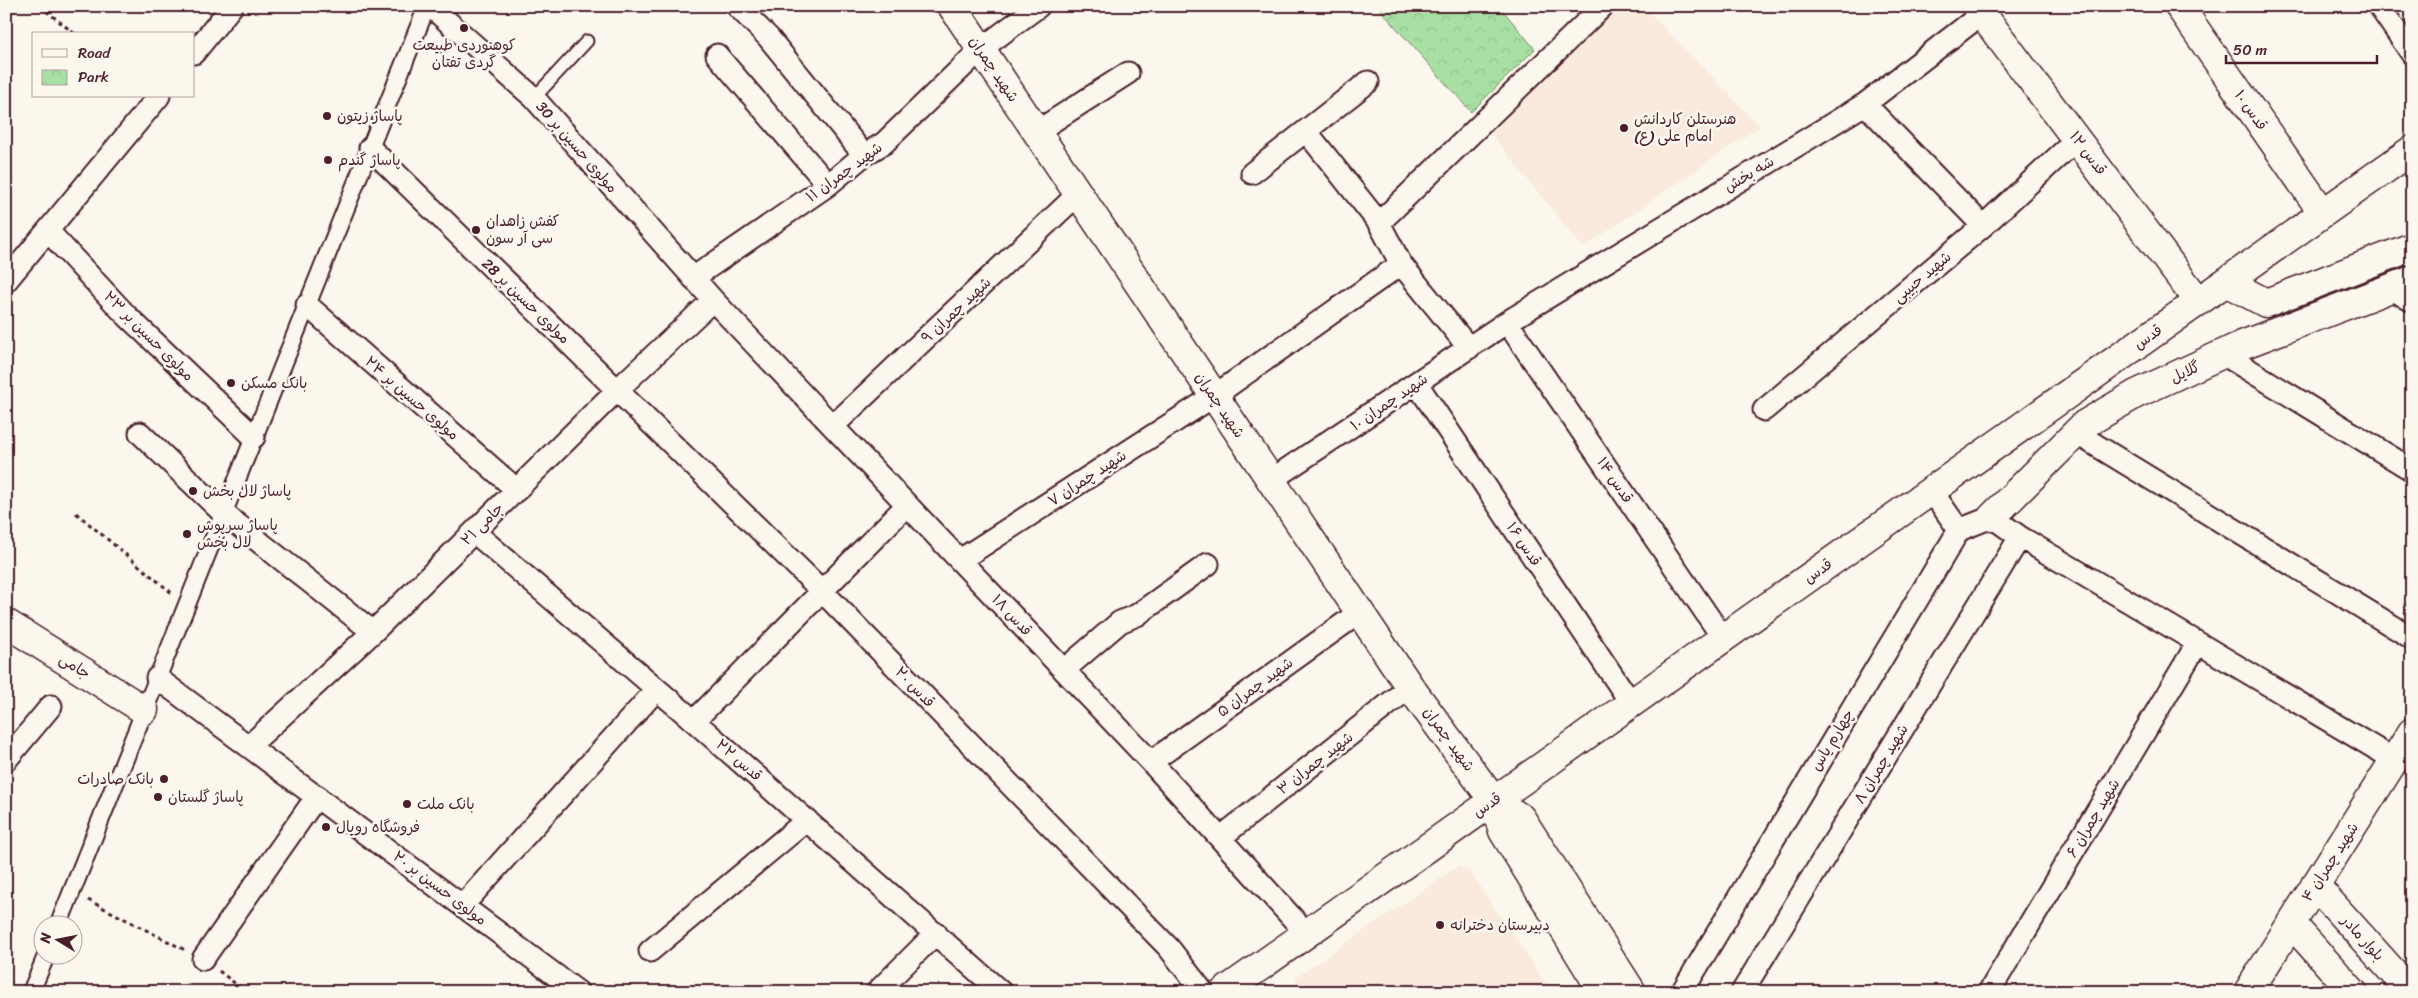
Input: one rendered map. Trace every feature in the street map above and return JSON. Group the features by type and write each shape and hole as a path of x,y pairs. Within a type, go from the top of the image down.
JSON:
{"street":[{"path":"195,52 232,6"},
{"path":"62,916 428,6"},
{"name":"مولوی حسین بر 30","path":"428,6 534,98 713,300"},
{"path":"737,6 768,37 864,155"},
{"name":"شهید چمران","path":"952,6 1410,688 1493,800 1503,831 1603,992"},
{"name":"شهید چمران ۱۱","path":"693,278 828,185 864,155 884,143 981,49 1039,6"},
{"path":"1379,223 1603,6"},
{"name":"قدس ۱۰","path":"2179,6 2323,213"},
{"path":"2379,6 2412,54"},
{"name":"شه بخش","path":"1507,322 1865,104 1979,10"},
{"name":"قدس ۱۲","path":"1979,10 2198,301"},
{"path":"717,55 828,185"},
{"path":"1036,132 1128,73"},
{"path":"1252,173 1368,82"},
{"path":"6,282 157,98"},
{"path":"1865,104 1983,226"},
{"path":"1306,131 1379,223 1401,264 1469,348"},
{"name":"شهید حبیبی","path":"1764,410 1983,226 2077,139"},
{"name":"مولوی حسین بر 28","path":"370,148 617,390"},
{"name":"قدس","path":"1224,992 2412,150"},
{"name":"شهید چمران ۹","path":"833,426 1078,194"},
{"name":"مولوی حسین بر ۲۳","path":"48,231 125,314 254,437"},
{"path":"2226,282 2266,303 2412,247"},
{"name":"شهید چمران ۷","path":"960,560 1214,396 1401,264"},
{"name":"گلایل","path":"1992,517 2085,424 2136,394 2223,354 2405,290"},
{"name":"جامی ۲۱","path":"249,746 374,632 617,390 713,300"},
{"name":"قدس ۱۸","path":"713,300 1151,762 1306,933"},
{"name":"مولوی حسین بر ۲۴","path":"307,305 517,490"},
{"name":"شهید چمران ۱۰","path":"1271,480 1507,322"},
{"name":"قدس ۱۴","path":"1507,322 1723,638"},
{"path":"2223,354 2412,470"},
{"name":"قدس ۱۶","path":"1417,384 1631,703"},
{"name":"قدس ۲۰","path":"617,390 822,591 1169,948 1203,992"},
{"path":"140,433 224,513 374,632"},
{"path":"2076,433 2412,638"},
{"path":"1931,490 1959,530 1992,517 2020,537 2197,644 2395,760"},
{"path":"694,721 907,505"},
{"name":"چهارم یاس","path":"1682,992 1959,530"},
{"name":"قدس ۲۲","path":"474,532 657,688 1001,992"},
{"name":"شهید چمران ۸","path":"1742,992 2020,537"},
{"path":"1064,670 1120,622 1137,615 1208,564"},
{"name":"شهید چمران ۵","path":"1151,762 1360,612"},
{"name":"جامی","path":"6,623 144,710"},
{"name":"شهید چمران ۶","path":"1989,992 2197,644"},
{"name":"مولوی حسین بر ۲۰","path":"157,678 578,992"},
{"path":"463,905 657,688"},
{"name":"شهید چمران ۳","path":"1220,838 1410,688"},
{"path":"6,760 51,706"},
{"name":"شهید چمران ۴","path":"2248,992 2412,732"},
{"path":"203,959 317,796"},
{"name":"شهید چمران","path":"1493,800 1521,818 1632,992"},
{"path":"650,951 807,820"},
{"name":"بلوار مادر","path":"2314,885 2411,992"},
{"path":"2291,923 2353,992"},
{"path":"877,992 936,934"},
{"path":"31,992 42,966"}],"lane":[{"path":"534,98 587,41"}],"path":[{"path":"40,6 72,32"},
{"path":"76,513 186,605"},
{"path":"72,892 203,959 246,992"}],"shaded area":[{"name":"هنرستلن کاردانش امام علی (ع)","path":"1621,6 1643,6 1760,126 1583,248 1487,129"},
{"name":"دبیرستان دخترانه","path":"1458,866 1470,872 1552,992 1304,992 1295,978"}],"green space":[{"path":"1377,6 1499,6 1535,49 1471,112"}],"place":[{"name":"کوهنوردی طبیعت گردی تفتان","path":"464,28"},
{"name":"پاساژ زیتون","path":"327,116"},
{"name":"هنرستلن کاردانش امام علی (ع)","path":"1624,128"},
{"name":"پاساژ گندم","path":"328,160"},
{"name":"کفش زاهدان سی آر سون","path":"476,230"},
{"name":"بانک مسکن","path":"231,383"},
{"name":"پاساژ لال بخش","path":"193,491"},
{"name":"پاساژ سرپوش لال بخش","path":"187,534"},
{"name":"بانک صادرات","path":"164,779"},
{"name":"پاساژ گلستان","path":"158,797"},
{"name":"بانک ملت","path":"407,804"},
{"name":"فروشگاه رویال","path":"326,827"},
{"name":"دبیرستان دخترانه","path":"1440,925"}]}
